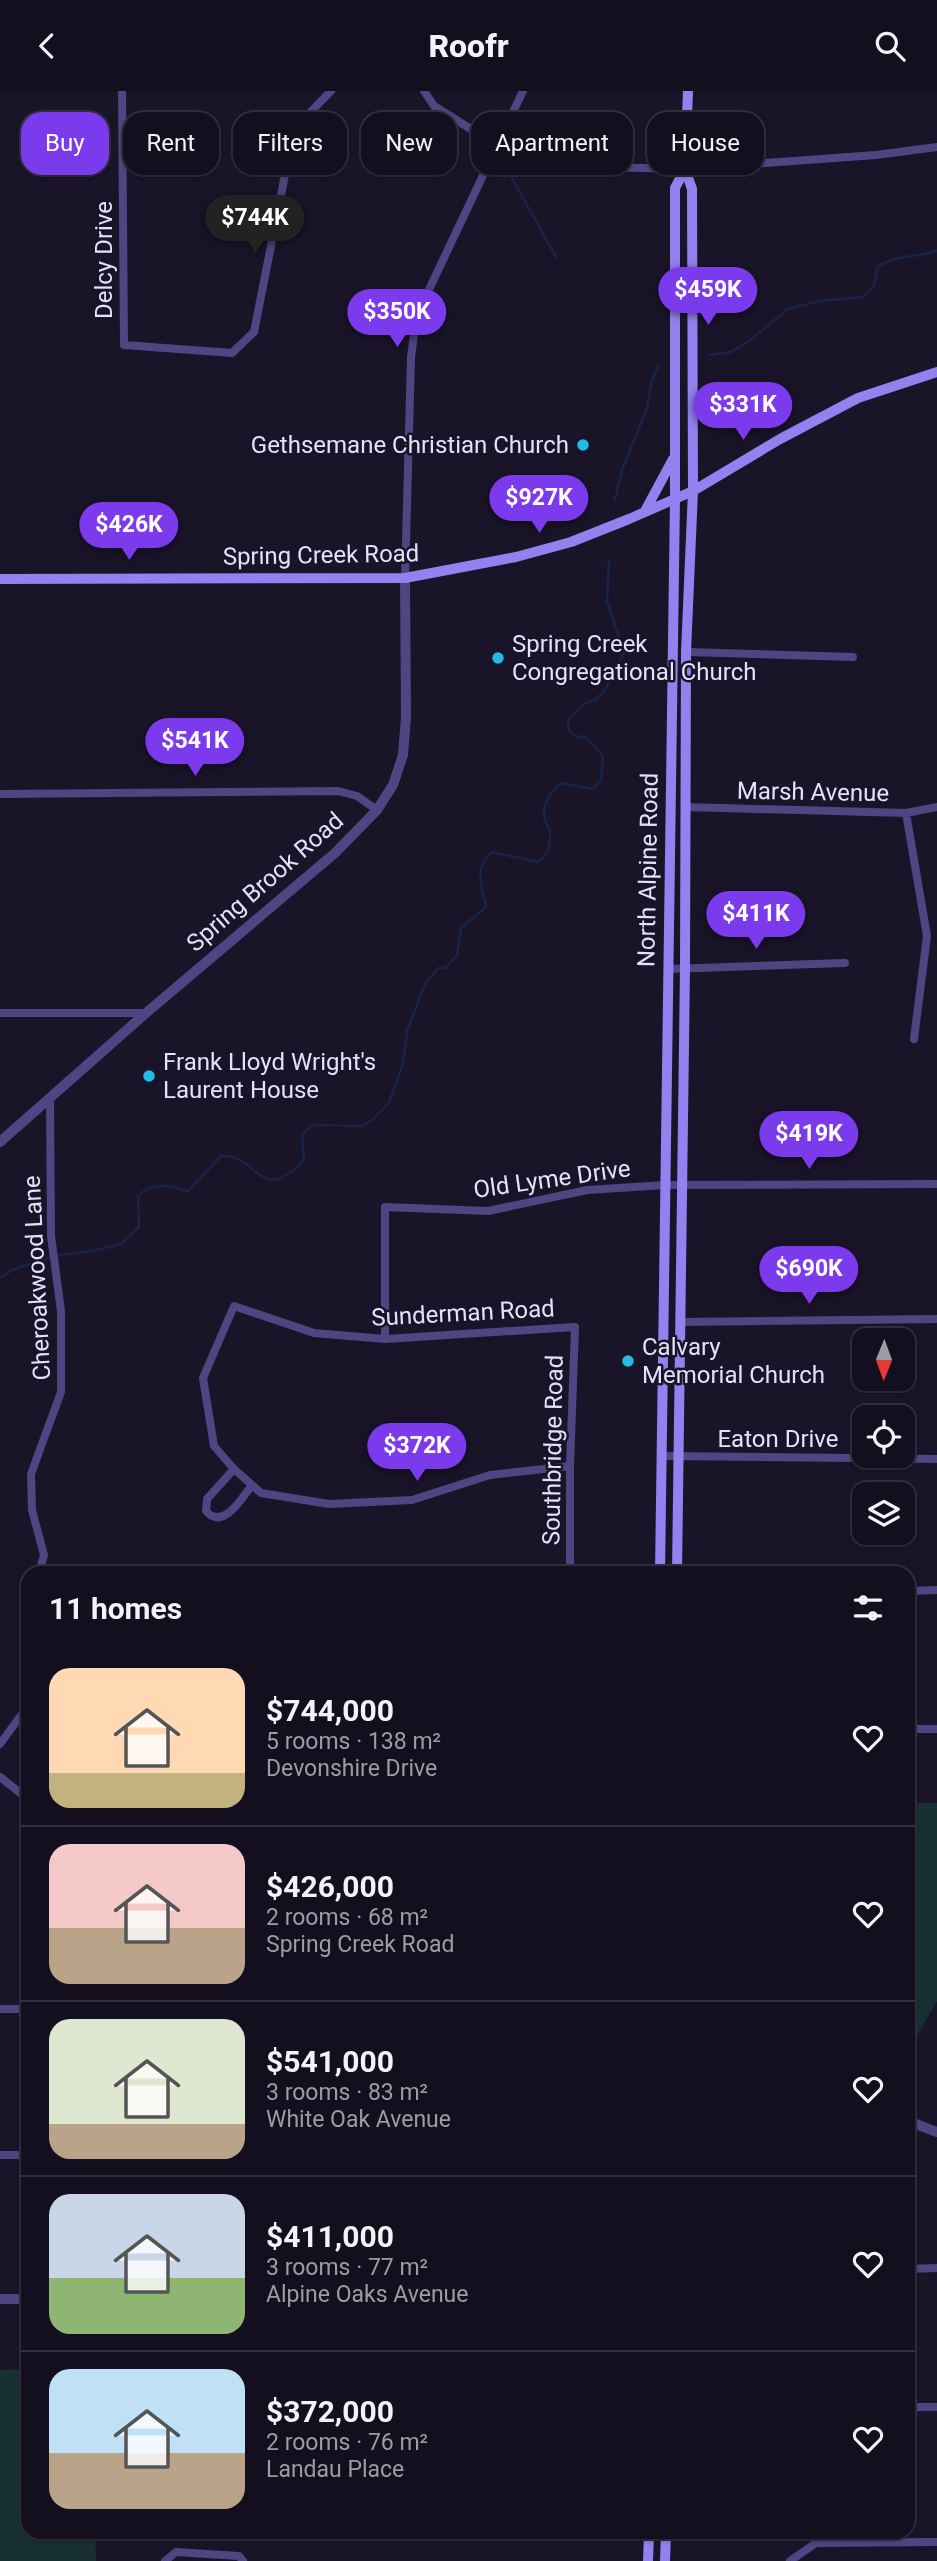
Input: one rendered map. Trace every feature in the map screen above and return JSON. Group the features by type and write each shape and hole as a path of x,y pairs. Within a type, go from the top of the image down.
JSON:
{"main road":[{"name":"North Alpine Road","path":"687,112 688,91"},
{"name":"North Alpine Road","path":"660,1566 675,498 675,188 682,175"},
{"name":"North Alpine Road","path":"677,1566 686,653 693,491 692,189 687,175"},
{"name":"Spring Creek Road","path":"0,579 405,578 524,555 571,542 693,491 780,439 858,398 937,372"},
{"path":"645,512 665,478 675,453"},
{"path":"648,2561 649,2539"},
{"path":"665,2561 666,2539"}],"street":[{"name":"Delcy Drive","path":"122,91 124,345 232,353 254,332 285,175"},
{"path":"311,112 331,91"},
{"path":"424,91 434,106 471,129"},
{"path":"513,112 523,91"},
{"path":"764,163 876,155 937,147"},
{"path":"405,578 411,358 416,317 484,175"},
{"name":"Spring Brook Road","path":"0,1142 146,1013 335,853 377,810 393,785 402,755 406,717 405,578"},
{"path":"686,653 853,657"},
{"path":"0,794 338,791 357,796 377,810"},
{"name":"Marsh Avenue","path":"686,807 906,813 937,807"},
{"path":"906,813 926,936 915,1039"},
{"path":"668,969 845,963"},
{"path":"0,1013 146,1013"},
{"name":"Cheroakwood Lane","path":"41,1566 44,1555 32,1510 30,1474 61,1392 61,1311 51,1236 50,1098"},
{"name":"Old Lyme Drive","path":"386,1339 385,1207 488,1211 587,1189 665,1185 937,1184"},
{"name":"Sunderman Road","path":"570,1466 491,1475 412,1500 329,1504 261,1493 234,1469 214,1446 203,1378 234,1306 314,1333 386,1339 575,1327"},
{"path":"681,1322 937,1319"},
{"name":"Southbridge Road","path":"570,1566 575,1327"},
{"name":"Eaton Drive","path":"662,1457 937,1459"},
{"path":"234,1469 207,1499 206,1511 209,1515 219,1518 229,1513 252,1485"},
{"path":"915,1591 937,1590"},
{"path":"0,1744 21,1716"},
{"path":"915,1729 937,1729"},
{"path":"0,1777 21,1794"},
{"path":"0,2009 21,2009"},
{"path":"915,2124 937,2132"},
{"path":"0,2155 21,2155"},
{"path":"915,2269 937,2268"},
{"path":"0,2299 21,2299"},
{"path":"915,2407 937,2407"},
{"path":"790,2561 816,2543 937,2542"},
{"path":"165,2561 176,2552 239,2556 243,2561"}],"green space":[{"path":"915,1803 937,1803 937,2001 915,2039"},
{"path":"21,2369 21,2539 95,2539 96,2561 0,2561 0,2370"}],"waterway":[{"path":"510,175 556,257"},
{"path":"710,355 731,352 788,309 820,301 863,297 874,286 877,268 890,260 937,251"},
{"path":"615,500 622,470 647,408 658,366"},
{"path":"0,1278 12,1270 54,1256 121,1244 139,1227 138,1196 155,1187 168,1186 188,1191 221,1156 233,1157 260,1175 278,1179 290,1173 304,1159 302,1135 312,1125 362,1126 389,1103 403,1063 407,1031 425,984 438,968 445,968 457,955 461,928 486,907 480,878 482,865 492,852 538,862 547,852 549,844 550,830 544,811 552,793 561,783 592,789 601,781 603,756 587,738 576,736 569,731 568,720 584,704 595,700 605,690 624,653 607,601 609,561"}],"place":[{"name":"Gethsemane Christian Church","path":"583,445"},
{"name":"Spring Creek Congregational Church","path":"498,658"},
{"name":"Frank Lloyd Wright's Laurent House","path":"149,1076"},
{"name":"Calvary Memorial Church","path":"628,1361"}]}
